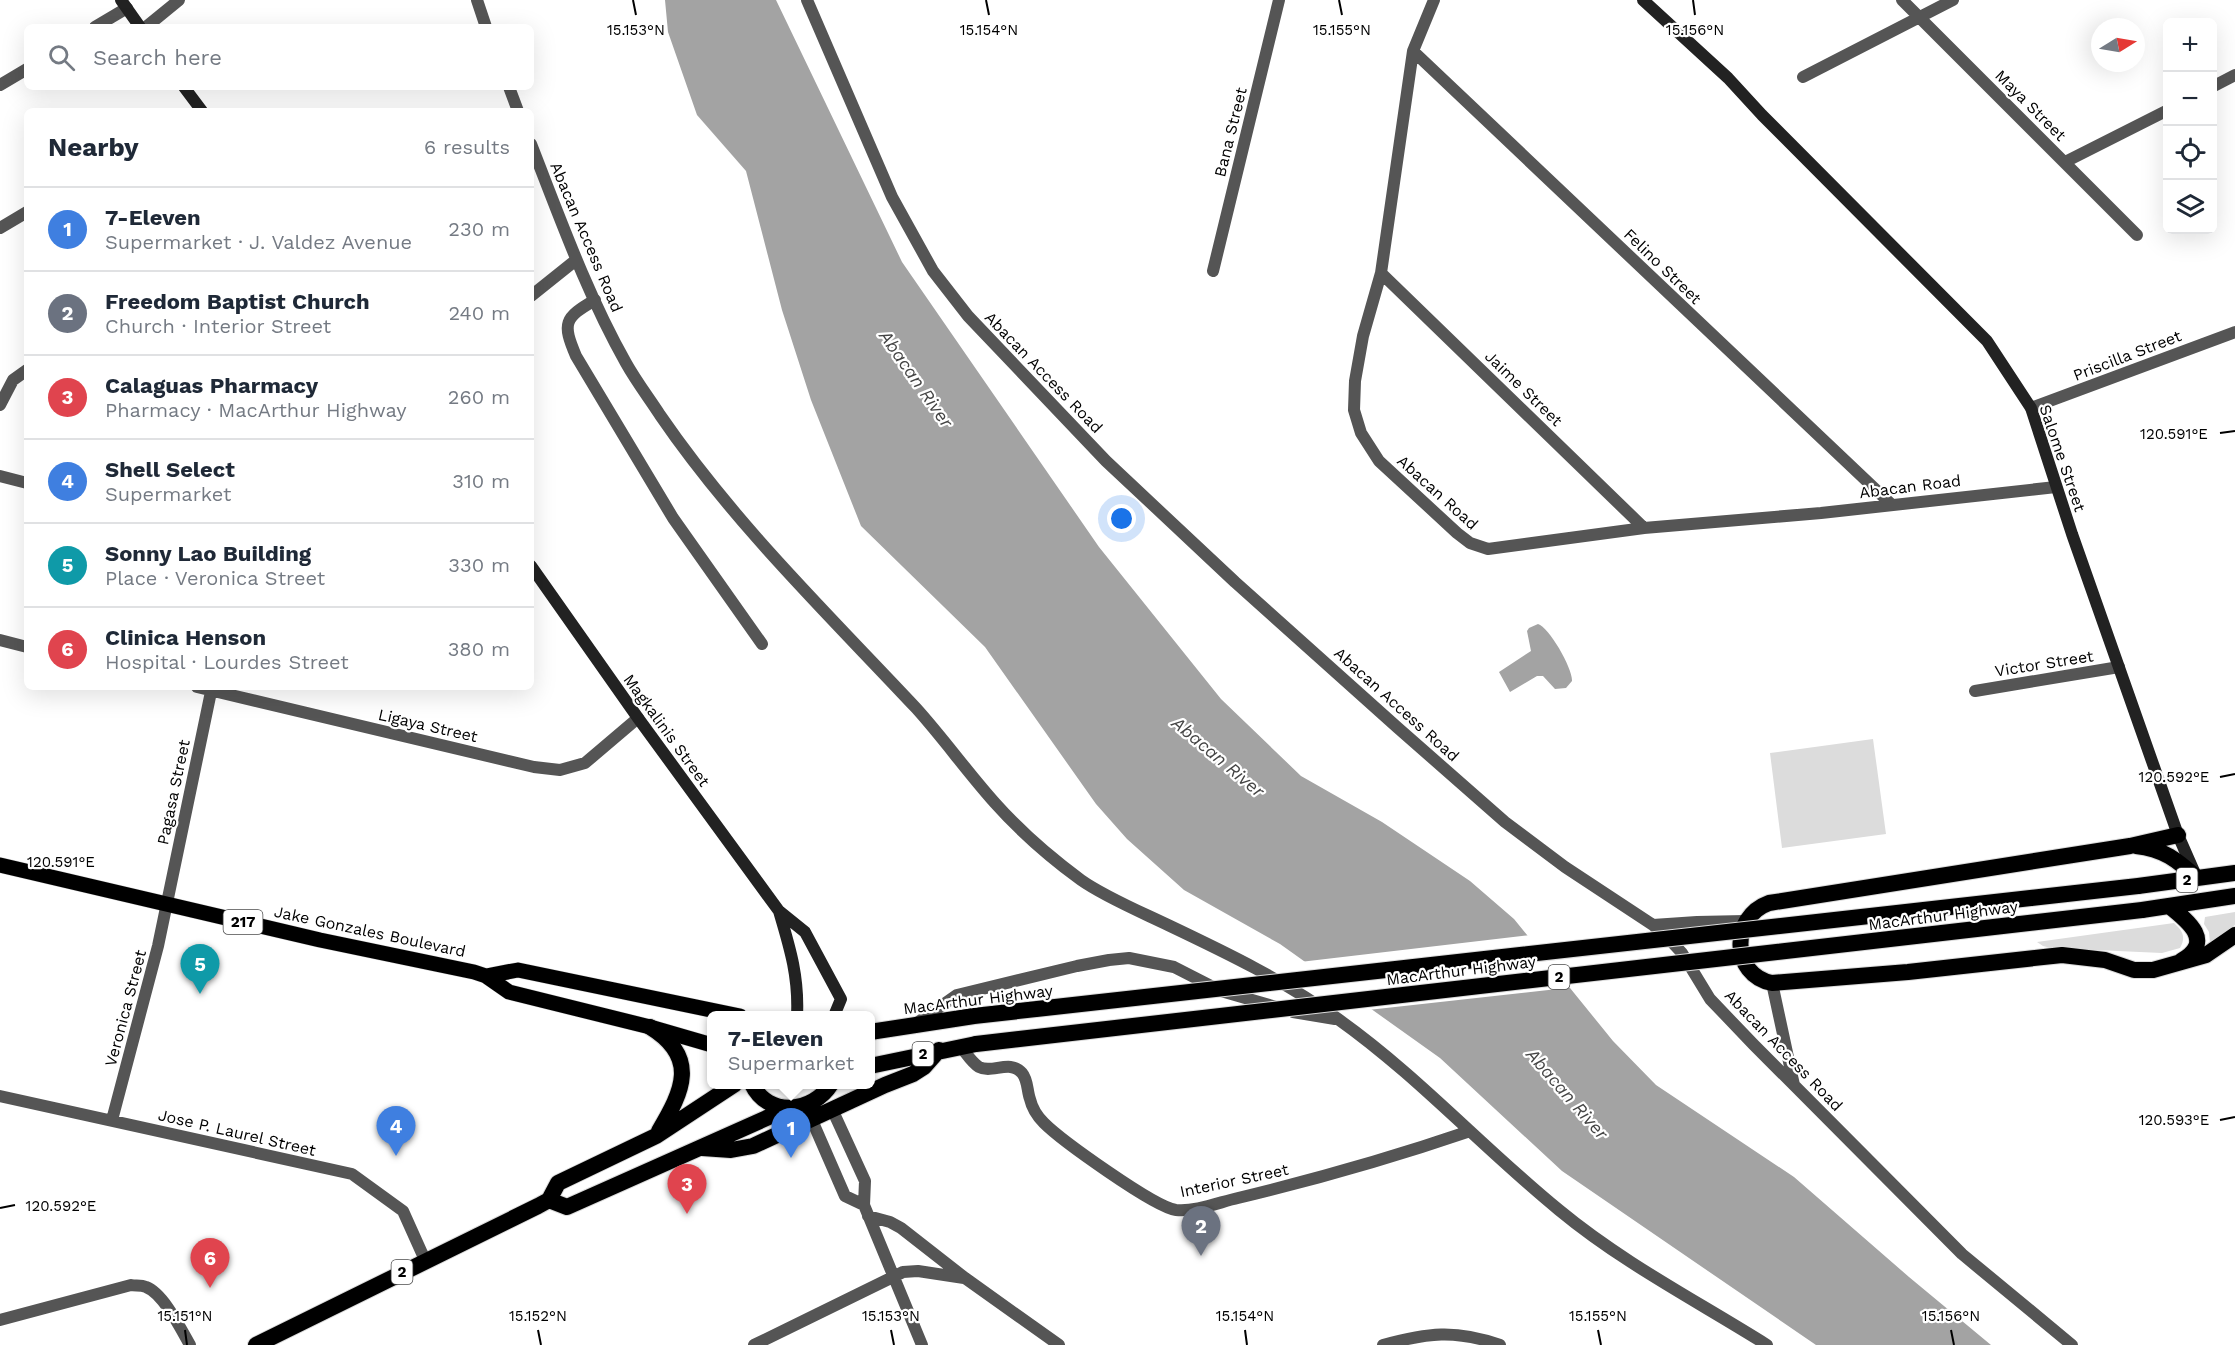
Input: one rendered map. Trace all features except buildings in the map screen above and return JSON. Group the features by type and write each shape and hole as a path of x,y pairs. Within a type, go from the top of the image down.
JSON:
{"highway":[{"path":"2178,835 2130,846 1782,900 1759,907 1745,921 1741,943 1747,969 1754,976 1772,983 1908,972 2062,955 2105,960 2143,971 2206,955 2235,935"},
{"path":"2130,846 2151,848 2174,857 2198,878"},
{"name":"MacArthur Highway","path":"875,1031 974,1016 2138,886 2235,873"},
{"name":"MacArthur Highway","path":"875,1065 968,1045 2142,910 2235,896"},
{"path":"2169,906 2190,922 2197,937 2194,951 2183,960 2169,966"},
{"path":"650,1027 672,1045 682,1068 677,1101 656,1136"},
{"path":"702,1148 731,1150 753,1146 913,1074 924,1067 939,1050"},
{"name":"2","path":"256,1345 549,1200 558,1184 656,1136 727,1089"},
{"path":"756,1089 763,1099 775,1106 789,1108 812,1103 823,1096 828,1089"},
{"path":"549,1200 567,1207 789,1108"}],"main road":[{"name":"Salome Street","path":"1643,0 1728,78 1987,341 2031,408 2056,487 2178,835 2198,878"},
{"path":"124,4 138,24"},
{"path":"186,90 199,108"},
{"name":"Magkalinis Street","path":"534,570 638,718 779,911 805,932 841,999 836,1011"},
{"name":"Jake Gonzales Boulevard","path":"0,865 486,976 509,992 650,1027 707,1044"},
{"name":"Magkalinis Street","path":"779,911 794,962 798,992 796,1011"},
{"name":"Jake Gonzales Boulevard","path":"486,976 518,970 716,1011"}],"street":[{"path":"150,24 179,0"},
{"path":"477,0 485,24"},
{"name":"Abacan Access Road","path":"807,0 892,198 933,271 968,316 1098,453 1235,582 1398,728 1505,822 1565,867 1653,925 1682,953 1710,999 1962,1254 2072,1345"},
{"name":"Bana Street","path":"1213,271 1279,0"},
{"name":"Abacan Road","path":"1434,0 1413,51 1381,273 1363,336 1355,381 1354,410 1361,433 1379,461 1457,533 1470,543 1488,549 1644,528 1821,513 2056,487"},
{"name":"Maya Street","path":"1902,0 2137,235"},
{"path":"1803,77 1953,0"},
{"path":"99,24 124,4"},
{"name":"Felino Street","path":"1413,51 1891,504"},
{"path":"0,85 24,71"},
{"path":"2217,84 2235,75"},
{"path":"510,90 517,108"},
{"path":"2065,162 2163,113"},
{"name":"Abacan Access Road","path":"534,152 576,260 627,365 689,457 745,526 816,605 941,737 996,805 1032,839 1084,882 1258,968 1341,1021 1470,1131 1537,1192 1601,1242 1767,1345"},
{"path":"0,228 24,214"},
{"path":"534,294 576,260"},
{"name":"Jaime Street","path":"1381,273 1644,528"},
{"path":"595,300 571,316 566,327 576,356 673,518 762,644"},
{"name":"Priscilla Street","path":"2031,408 2235,332"},
{"path":"0,405 13,380 24,372"},
{"path":"0,476 24,482"},
{"path":"0,640 24,646"},
{"name":"Victor Street","path":"1975,690 2119,667"},
{"name":"Pagasa Street","path":"165,904 212,690"},
{"name":"Ligaya Street","path":"216,690 534,767 560,770 585,763 638,718"},
{"name":"Veronica Street","path":"112,1120 158,946 165,904"},
{"path":"1653,925 1745,921"},
{"path":"916,1024 957,995 1109,960 1129,958 1174,967 1231,994 1290,1011 1341,1021"},
{"path":"1231,994 1246,988 1258,968"},
{"path":"1772,983 1794,1085"},
{"name":"Interior Street","path":"968,1045 977,1066 983,1069 1012,1067 1023,1074 1036,1113 1048,1126 1144,1195 1173,1209 1192,1208 1254,1194 1406,1153 1470,1131"},
{"name":"Jose P. Laurel Street","path":"0,1096 352,1174 403,1211 425,1260"},
{"path":"832,1109 866,1181 866,1211 922,1345"},
{"path":"811,1119 845,1196 866,1211 901,1228 965,1278 1059,1345"},
{"path":"754,1345 903,1272 918,1271 965,1278"},
{"path":"0,1320 131,1285 147,1287 158,1296 190,1345"},
{"path":"1383,1345 1418,1335 1455,1333 1495,1344"}],"shaded area":[{"path":"1873,739 1886,834 1782,848 1770,753"},
{"path":"2235,912 2235,925 2210,943 2209,932 2204,924 2205,917"},
{"path":"2174,923 2183,934 2182,944 2180,948 2162,953 2051,948 2037,942"}],"water":[{"name":"Abacan River","path":"665,0 776,0 902,262 1099,547 1221,699 1301,776 1382,822 1470,881 1514,919 1613,1041 1656,1085 1794,1177 1991,1345 1816,1345 1562,1171 1440,1058 1280,944 1184,890 1127,839 1096,804 985,647 861,526 811,400 782,310 746,171 697,115 668,32"},
{"path":"1538,624 1548,632 1559,649 1569,667 1572,681 1566,688 1555,689 1543,676 1537,676 1510,692 1499,672 1531,651 1527,631"}],"pier":[{"path":"1531,935 1575,987 1368,1010 1300,962"}],"place":[{"name":"Sonny Lao Building","path":"200,994"},
{"name":"Shell Select","path":"396,1156"},
{"name":"7-Eleven","path":"791,1158"},
{"name":"Calaguas Pharmacy","path":"687,1214"},
{"name":"Freedom Baptist Church","path":"1201,1256"},
{"name":"Clinica Henson","path":"210,1288"}]}
